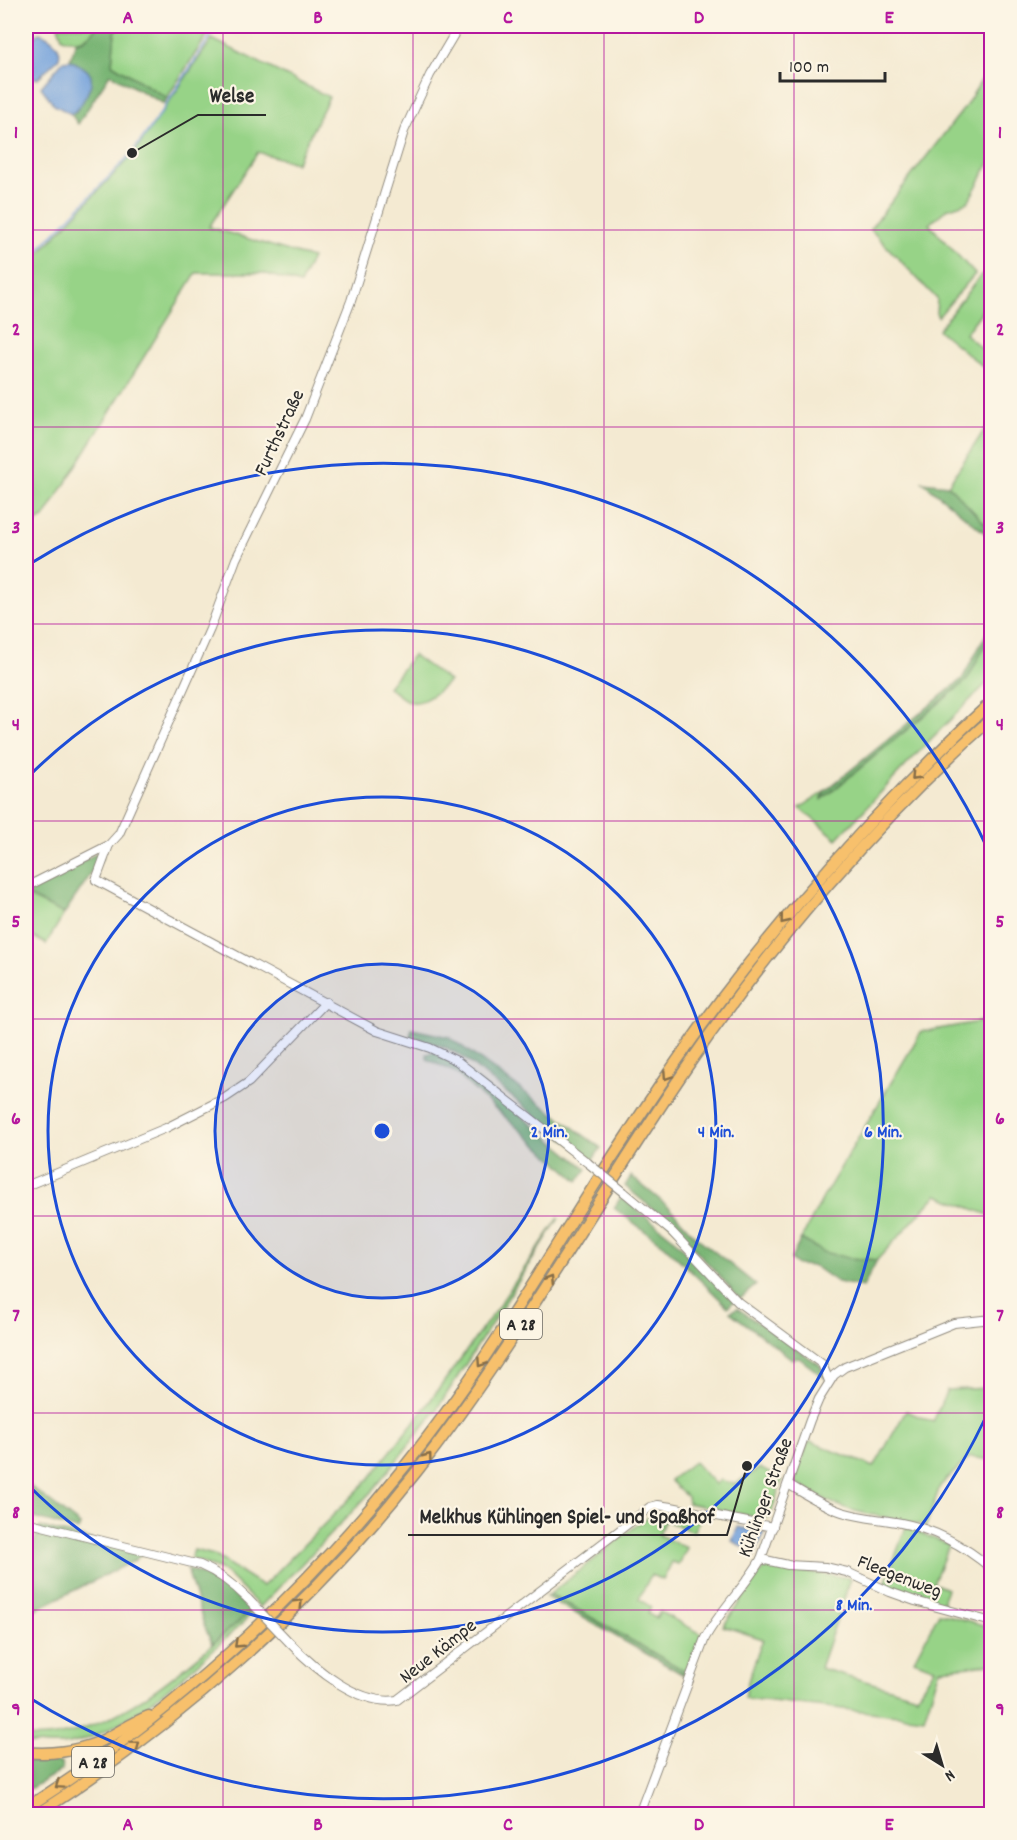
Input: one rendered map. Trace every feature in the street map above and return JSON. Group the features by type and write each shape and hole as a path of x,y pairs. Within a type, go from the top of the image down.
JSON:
{"highway":[{"name":"A 28","path":"26,1808 157,1713 224,1658 326,1557 405,1466 442,1419 504,1328 678,1059 720,1000 811,887 861,832 956,734 992,702"},
{"name":"A 28","path":"37,1815 137,1744 224,1673 311,1590 376,1519 415,1473 514,1336 620,1168 729,1007 820,895 869,840 937,770 992,718"},
{"path":"26,1752 56,1752 78,1748 98,1742 134,1722 157,1713"}],"street":[{"name":"Furthstraße","path":"326,1002 96,880 109,845 118,834 210,629 240,550 305,419 351,301 404,131 430,75 459,26"},
{"path":"26,887 109,845"},
{"path":"26,1186 166,1128 225,1098 249,1082 326,1002 377,1030 430,1048 457,1061 672,1232 738,1302 822,1364 840,1370"},
{"name":"Kühlinger Straße","path":"639,1815 705,1638 713,1623 750,1577 761,1559 810,1420 829,1381 840,1370 954,1323 992,1319"},
{"path":"822,1364 829,1381"},
{"path":"788,1484 841,1512 901,1523 929,1531 961,1547 992,1569"},
{"name":"Neue Kämpe","path":"26,1522 200,1565 215,1571 231,1582 316,1668 360,1695 385,1702 398,1700 650,1507 658,1505 671,1507 773,1527"},
{"name":"Fleegenweg","path":"761,1559 788,1565 825,1567 847,1572 907,1598 992,1622"}],"green space":[{"path":"58,26 99,26 83,40 75,41 62,38"},
{"path":"99,26 120,26 115,32 112,64 167,98 164,104 110,74 78,124 71,114 76,112 70,60 76,42 84,40"},
{"path":"120,26 213,26 167,98 112,64 115,32"},
{"path":"212,39 329,97 296,163 258,152 209,227 312,258 300,284 263,273 196,273 44,518 26,527 26,267 134,153"},
{"path":"984,76 991,76 991,160 968,202 947,209 929,224 975,274 938,317 937,299 870,229 965,107"},
{"path":"991,266 991,299 965,334 991,356 991,373 938,330 981,275"},
{"path":"991,420 991,530 948,485"},
{"path":"923,482 948,485 991,530 991,538"},
{"path":"991,625 991,634 967,680 822,799 824,792 962,679"},
{"path":"991,634 991,679 837,839 800,808 824,792 823,799 967,680"},
{"path":"413,655 449,681 430,697 419,702 405,700 388,687"},
{"path":"96,854 103,856 64,914 26,895 26,889"},
{"path":"26,895 64,914 46,944 26,933"},
{"path":"991,1020 991,1216 937,1195 877,1260 849,1258 823,1252 801,1239 825,1194 921,1032"},
{"path":"412,1029 449,1037 601,1148 592,1161 461,1056 445,1047 410,1036"},
{"path":"433,1052 471,1075 587,1169 578,1181 454,1072 427,1059 427,1054"},
{"path":"631,1176 670,1208 694,1235 756,1285 740,1299 677,1229 625,1186"},
{"path":"621,1197 672,1237 734,1301 728,1307 665,1246 614,1208"},
{"path":"559,1218 437,1409 375,1488 260,1607 225,1572 191,1558 194,1550 214,1555 263,1586 369,1479 427,1405"},
{"path":"801,1239 823,1252 849,1258 877,1260 863,1287 837,1282 814,1266 797,1265 791,1259"},
{"path":"737,1308 820,1365 825,1378 799,1358 792,1359 730,1312"},
{"path":"989,1388 992,1404 991,1460 970,1457 940,1486 926,1526 844,1508 795,1482 809,1441 874,1467 906,1411 933,1422 947,1390"},
{"path":"694,1462 715,1484 720,1480 735,1484 760,1468 782,1480 770,1517 760,1518 688,1503 687,1497 670,1480"},
{"path":"26,1483 80,1525 78,1530 26,1516"},
{"path":"664,1512 701,1517 693,1532 665,1520 659,1535 687,1548 678,1564 672,1562 663,1580 651,1575 639,1599 651,1607 648,1614 656,1618 660,1612 702,1634 685,1671 550,1594 637,1525 649,1517"},
{"path":"40,1527 143,1553 134,1561 26,1614 26,1565"},
{"path":"906,1527 949,1545 933,1583 947,1589 943,1599 944,1605 884,1586"},
{"path":"765,1566 851,1578 820,1668 917,1696 935,1668 914,1660 939,1613 991,1627 991,1664 940,1669 924,1718 744,1698 763,1639 723,1626"},
{"path":"187,1569 222,1586 251,1611 212,1644 204,1625"},
{"path":"550,1594 685,1671 684,1675 545,1596"},
{"path":"251,1611 253,1613 164,1692 112,1727 86,1739 62,1745 26,1743 26,1737 57,1736 88,1727 118,1713 176,1675"},
{"path":"26,1761 61,1763 62,1770 26,1789"}],"water":[{"path":"39,33 54,42 60,54 59,58 37,79 26,75 26,44"},
{"path":"70,60 87,70 91,77 90,89 78,108 71,114 54,105 41,87 63,61"},
{"path":"738,1527 764,1533 754,1556 749,1550 732,1541"}],"waterway":[{"path":"26,263 132,153 157,119 217,26"}],"place":[{"name":"Welse","path":"132,153"},
{"name":"Melkhus Kühlingen Spiel- und Spaßhof","path":"747,1466"}]}
